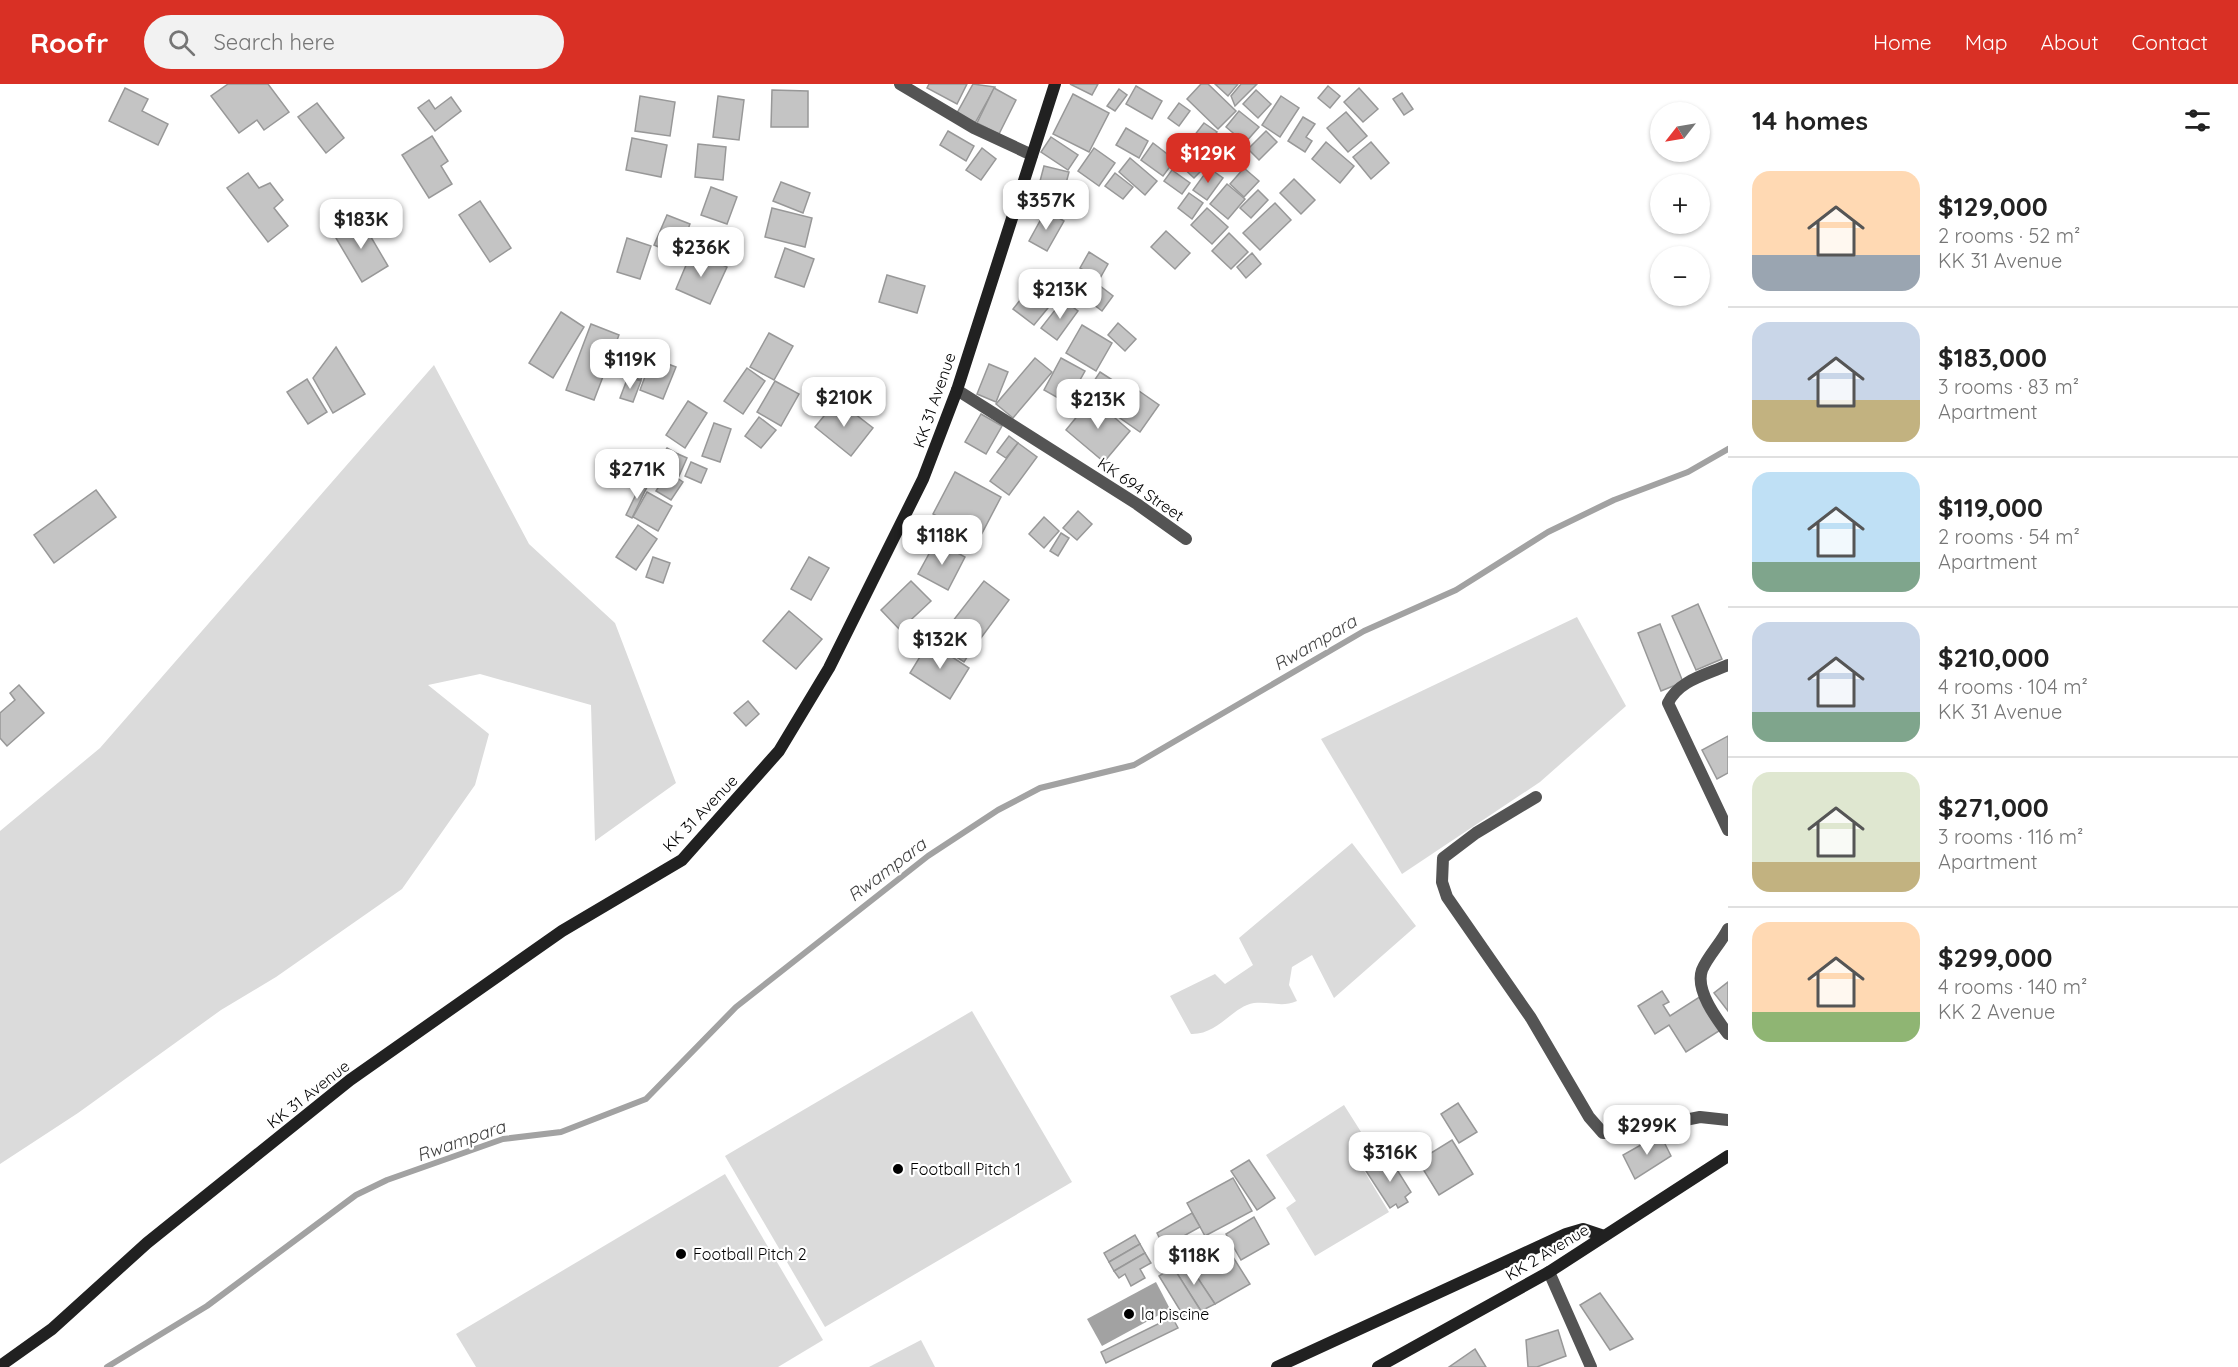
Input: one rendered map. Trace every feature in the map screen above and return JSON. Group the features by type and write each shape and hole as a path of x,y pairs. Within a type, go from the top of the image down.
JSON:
{"street":[{"path":"900,84 974,128 1032,155"},
{"name":"KK 31 Avenue","path":"0,1366 52,1329 147,1243 350,1080 562,931 682,860 779,751 829,668 923,479 957,390 1055,84"},
{"name":"KK 694 Street","path":"957,390 1137,504 1186,539"},
{"path":"1728,665 1684,684 1672,693 1668,703 1728,830"},
{"path":"1536,797 1476,833 1443,858 1442,882 1447,897 1531,1018 1589,1117 1604,1134 1620,1133 1700,1117 1728,1120"},
{"path":"1728,929 1703,967 1700,977 1704,996 1728,1034"},
{"name":"KK 2 Avenue","path":"1378,1367 1549,1272 1728,1156"},
{"path":"1277,1367 1544,1243 1583,1229 1604,1236"},
{"path":"1549,1272 1591,1367"}],"shaded area":[{"path":"434,365 529,544 615,623 676,783 595,841 591,705 480,674 428,685 489,734 475,785 402,889 276,977 221,1010 78,1113 0,1164 0,831 100,748"},
{"path":"1577,617 1626,706 1540,782 1402,874 1321,739"},
{"path":"1352,843 1416,926 1334,998 1312,955 1292,967 1289,985 1297,1001 1286,1004 1246,1005 1209,1030 1191,1034 1170,996 1215,974 1225,984 1253,965 1239,938"},
{"name":"Football Pitch 1","path":"972,1011 1072,1182 825,1327 725,1156"},
{"path":"1344,1105 1375,1154 1360,1164 1389,1212 1315,1256 1286,1208 1296,1201 1266,1155"},
{"name":"Football Pitch 2","path":"725,1174 823,1340 778,1367 476,1367 456,1334"},
{"name":"la piscine","path":"1156,1282 1170,1309 1102,1346 1087,1319"},
{"path":"921,1340 935,1367 869,1367"}],"building":[{"path":"228,84 268,84 289,112 264,130 257,120 239,133 211,96"},
{"path":"929,84 967,84 957,104 927,88"},
{"path":"973,84 995,87 975,123 957,113"},
{"path":"1070,84 1098,84 1092,95"},
{"path":"1201,84 1208,84 1236,111 1218,129 1187,99"},
{"path":"1215,84 1238,84 1228,96"},
{"path":"1241,84 1257,84 1235,106 1231,96"},
{"path":"1136,86 1162,101 1152,119 1126,104"},
{"path":"1328,86 1340,96 1330,108 1318,98"},
{"path":"125,88 148,99 142,111 168,124 158,145 109,121"},
{"path":"994,88 1016,100 999,134 977,123"},
{"path":"1359,88 1378,109 1363,122 1344,102"},
{"path":"1119,89 1127,95 1115,111 1107,106"},
{"path":"772,90 808,91 808,127 771,127"},
{"path":"1256,90 1271,104 1258,118 1243,104"},
{"path":"1402,93 1413,109 1404,115 1393,99"},
{"path":"1073,94 1109,113 1089,152 1053,134"},
{"path":"640,96 675,102 670,136 635,131"},
{"path":"718,96 744,100 739,140 713,137"},
{"path":"1281,96 1299,108 1280,137 1262,125"},
{"path":"451,97 461,111 435,131 418,108 429,100 435,109"},
{"path":"317,103 344,138 326,153 298,117"},
{"path":"1179,103 1190,111 1179,126 1168,118"},
{"path":"1239,111 1259,127 1245,143 1226,127"},
{"path":"1346,112 1367,136 1348,152 1327,128"},
{"path":"1303,117 1315,124 1306,137 1312,141 1305,152 1288,141"},
{"path":"1204,123 1217,132 1204,151 1190,141"},
{"path":"1126,128 1148,141 1139,158 1116,145"},
{"path":"948,131 974,146 966,161 940,145"},
{"path":"1266,131 1277,142 1259,160 1248,149"},
{"path":"432,136 448,161 441,166 452,184 429,198 402,155"},
{"path":"1051,137 1078,155 1068,170 1041,152"},
{"path":"632,138 667,145 661,177 626,170"},
{"path":"1326,142 1354,166 1340,183 1312,159"},
{"path":"1371,142 1389,163 1371,179 1353,157"},
{"path":"1153,143 1175,160 1163,176 1141,160"},
{"path":"698,144 726,147 723,180 695,177"},
{"path":"982,148 996,159 981,180 966,170"},
{"path":"1094,148 1115,163 1099,186 1078,171"},
{"path":"1191,151 1206,166 1194,178 1179,164"},
{"path":"1130,158 1157,181 1145,195 1119,172"},
{"path":"1044,166 1069,172 1060,206 1035,200"},
{"path":"1209,168 1223,178 1207,200 1193,190"},
{"path":"1244,168 1259,181 1244,197 1230,184"},
{"path":"1172,170 1190,183 1182,194 1164,181"},
{"path":"248,173 259,188 270,183 283,200 274,208 288,226 268,242 227,188"},
{"path":"1115,173 1133,187 1123,199 1105,186"},
{"path":"1294,179 1315,200 1301,214 1280,193"},
{"path":"781,182 810,193 803,213 773,201"},
{"path":"1227,184 1245,199 1228,219 1210,204"},
{"path":"711,187 737,197 727,224 701,215"},
{"path":"1258,190 1268,200 1251,218 1240,208"},
{"path":"1189,193 1203,203 1192,219 1178,208"},
{"path":"480,201 511,248 490,262 459,215"},
{"path":"1275,203 1291,220 1260,250 1243,233"},
{"path":"772,208 812,218 805,247 765,237"},
{"path":"1207,208 1228,227 1212,244 1191,225"},
{"path":"1046,210 1064,221 1047,251 1029,241"},
{"path":"358,215 388,266 362,282 336,238"},
{"path":"667,215 690,224 678,255 654,245"},
{"path":"695,230 716,238 710,255 689,247"},
{"path":"1166,231 1190,253 1175,269 1151,247"},
{"path":"1229,233 1248,252 1231,269 1212,251"},
{"path":"627,238 651,246 640,279 617,272"},
{"path":"785,248 814,259 804,287 775,277"},
{"path":"692,251 727,267 710,304 676,289"},
{"path":"1089,252 1108,264 1099,280 1080,268"},
{"path":"1252,253 1261,264 1246,278 1237,267"},
{"path":"887,275 925,286 917,313 879,302"},
{"path":"1036,280 1057,297 1034,325 1013,309"},
{"path":"1095,282 1113,296 1102,311 1084,297"},
{"path":"1063,300 1078,311 1057,340 1041,328"},
{"path":"561,312 584,327 553,378 529,363"},
{"path":"1118,323 1136,339 1125,351 1108,335"},
{"path":"591,324 619,335 594,400 566,390"},
{"path":"1082,325 1112,343 1096,371 1066,353"},
{"path":"769,333 793,346 774,380 750,367"},
{"path":"638,346 649,350 641,380 629,376"},
{"path":"336,347 365,394 333,413 313,378"},
{"path":"652,358 676,367 663,399 640,390"},
{"path":"1035,358 1052,372 1013,418 996,404"},
{"path":"1061,358 1085,371 1067,403 1044,390"},
{"path":"989,364 1008,372 996,402 977,394"},
{"path":"747,368 765,381 743,414 724,401"},
{"path":"1100,372 1131,392 1117,413 1086,393"},
{"path":"628,377 641,381 633,402 620,398"},
{"path":"307,379 327,412 308,424 287,392"},
{"path":"775,381 799,394 781,426 757,412"},
{"path":"1139,391 1159,405 1140,432 1120,418"},
{"path":"1092,398 1130,431 1104,462 1066,430"},
{"path":"837,400 873,428 851,456 815,427"},
{"path":"688,401 707,413 685,448 666,435"},
{"path":"981,414 1002,426 986,454 965,442"},
{"path":"759,417 776,430 761,448 745,436"},
{"path":"714,423 731,429 720,462 702,456"},
{"path":"1009,436 1018,443 1006,458 997,452"},
{"path":"1018,443 1037,457 1009,495 990,481"},
{"path":"667,448 678,454 669,471 657,464"},
{"path":"678,454 687,458 679,476 670,472"},
{"path":"652,461 665,471 655,486 642,477"},
{"path":"691,462 707,469 701,483 685,476"},
{"path":"668,472 683,482 671,500 656,491"},
{"path":"955,472 1001,497 979,539 933,514"},
{"path":"642,482 648,485 632,518 626,515"},
{"path":"96,490 116,517 54,563 34,535"},
{"path":"647,492 672,506 658,531 633,517"},
{"path":"1078,511 1092,524 1077,540 1063,528"},
{"path":"1044,517 1059,531 1044,548 1029,534"},
{"path":"638,525 657,539 636,570 616,557"},
{"path":"1061,533 1069,538 1058,556 1050,551"},
{"path":"936,541 965,557 948,590 918,574"},
{"path":"653,557 670,563 663,583 646,577"},
{"path":"809,557 829,568 811,600 791,589"},
{"path":"911,581 931,601 900,630 881,610"},
{"path":"984,581 1009,600 978,642 952,622"},
{"path":"1698,604 1722,659 1696,670 1672,616"},
{"path":"789,611 822,639 796,669 763,641"},
{"path":"1660,624 1683,682 1661,691 1638,633"},
{"path":"950,628 975,645 964,662 938,645"},
{"path":"929,642 969,668 950,699 910,673"},
{"path":"19,685 44,713 7,746 0,738 0,713 15,700 10,693"},
{"path":"748,701 759,714 746,726 734,713"},
{"path":"1728,736 1728,773 1717,779 1702,750"},
{"path":"1728,982 1728,1011 1714,993"},
{"path":"1662,991 1669,1002 1663,1005 1670,1016 1701,996 1722,1029 1686,1052 1669,1025 1655,1034 1638,1006"},
{"path":"1458,1103 1477,1132 1459,1143 1441,1114"},
{"path":"1660,1134 1671,1156 1635,1179 1623,1155"},
{"path":"1452,1140 1473,1174 1439,1195 1418,1161"},
{"path":"1389,1157 1411,1192 1405,1197 1408,1202 1398,1208 1396,1204 1390,1208 1366,1171"},
{"path":"1249,1160 1275,1198 1257,1210 1231,1171"},
{"path":"1233,1178 1252,1211 1205,1236 1187,1203"},
{"path":"1192,1213 1200,1227 1164,1247 1157,1233"},
{"path":"1254,1217 1269,1244 1241,1260 1226,1234"},
{"path":"1135,1235 1140,1244 1109,1262 1104,1253"},
{"path":"1221,1238 1250,1284 1215,1304 1185,1259"},
{"path":"1140,1244 1145,1253 1114,1271 1109,1262"},
{"path":"1145,1253 1151,1263 1140,1269 1145,1278 1131,1286 1125,1274 1119,1278 1114,1271"},
{"path":"1185,1259 1215,1304 1201,1311 1173,1267"},
{"path":"1173,1267 1201,1311 1186,1320 1159,1276"},
{"path":"1600,1293 1633,1339 1610,1350 1580,1305"},
{"path":"1172,1317 1178,1328 1106,1363 1101,1352"},
{"path":"1558,1330 1566,1356 1537,1367 1528,1367 1526,1340"},
{"path":"1475,1349 1486,1367 1449,1367"}],"waterway":[{"name":"Rwampara","path":"107,1367 207,1306 356,1195 387,1180 503,1139 561,1132 646,1099 736,1007 928,856 998,810 1040,788 1134,765 1364,631 1456,590 1548,532 1614,500 1688,472 1728,449"}],"place":[{"name":"Football Pitch 1","path":"898,1169"},
{"name":"Football Pitch 2","path":"681,1254"},
{"name":"la piscine","path":"1129,1314"}]}
